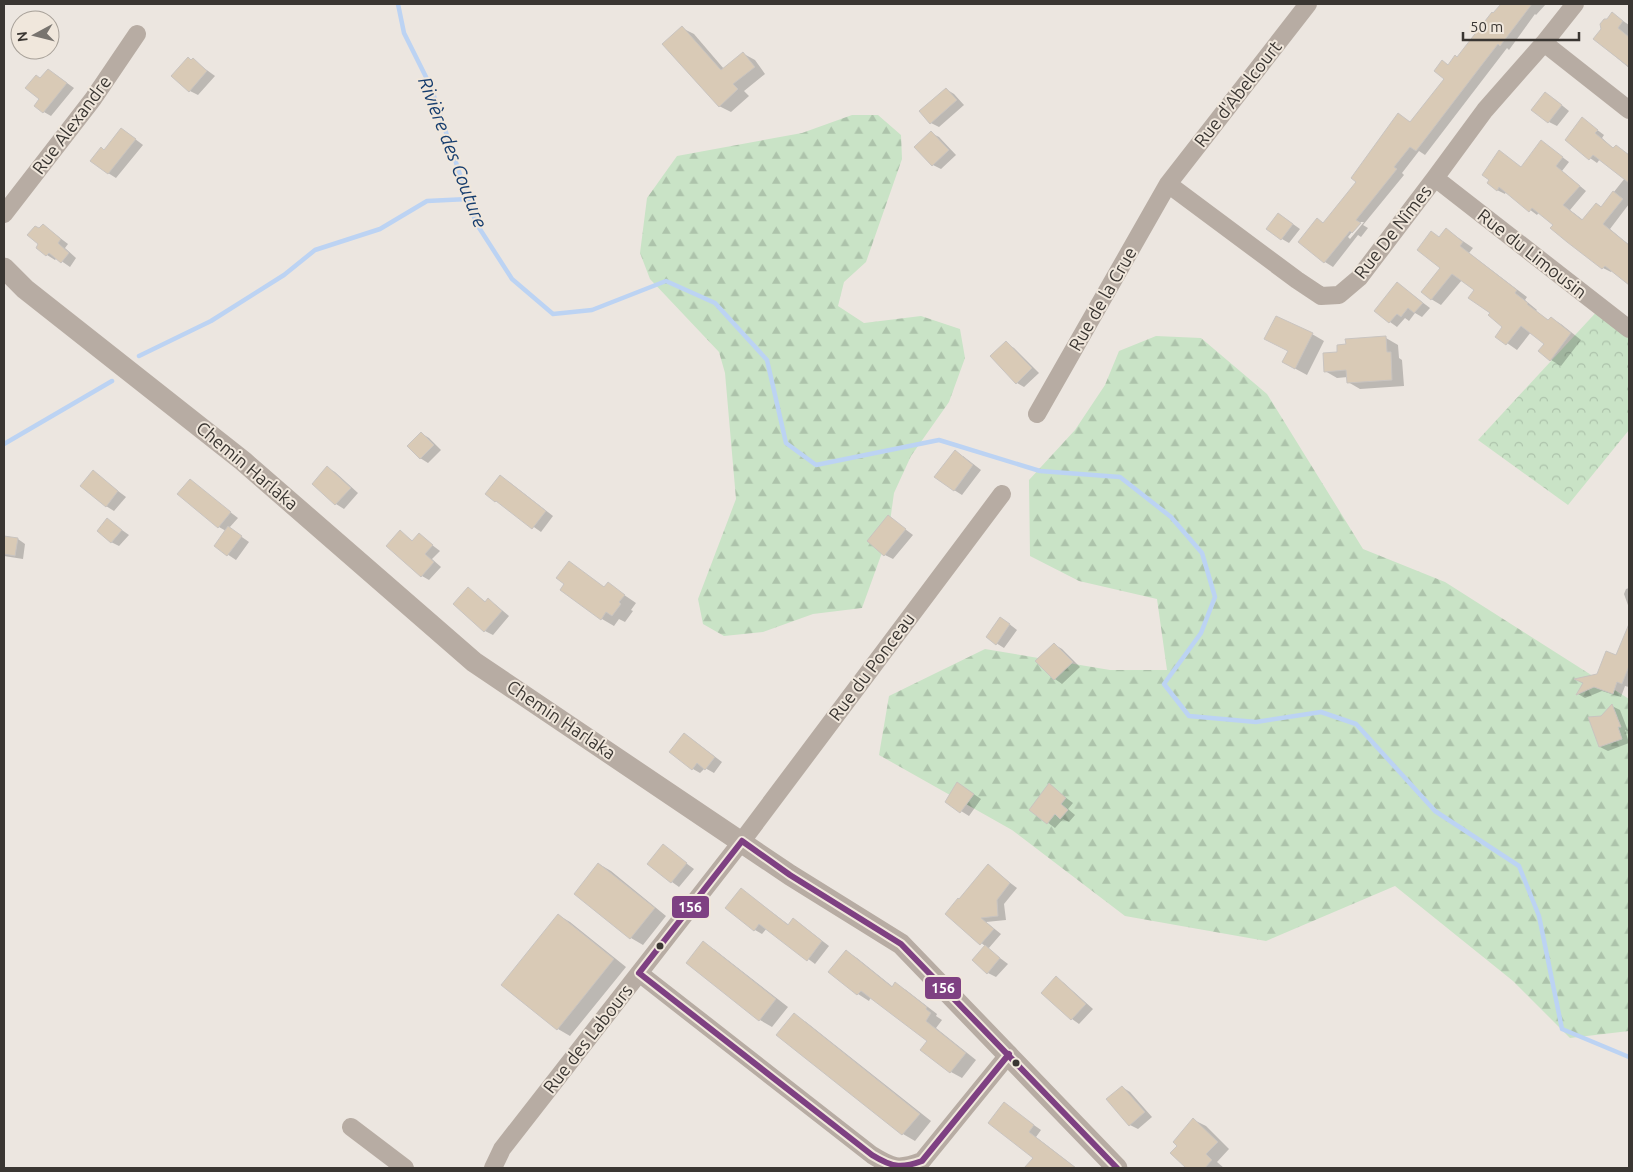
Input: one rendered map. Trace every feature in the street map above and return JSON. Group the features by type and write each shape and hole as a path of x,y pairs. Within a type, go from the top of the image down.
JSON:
{"street":[{"name":"Rue d'Abelcourt","path":"1168,184 1308,4"},
{"name":"Rue De Nîmes","path":"1168,184 1321,296 1339,295 1359,278 1485,110 1544,43 1575,4"},
{"name":"Rue Alexandre","path":"4,214 93,99 137,34"},
{"path":"1544,43 1629,110"},
{"name":"Rue du Limousin","path":"1435,178 1629,329"},
{"name":"Rue de la Crue","path":"1037,414 1168,184"},
{"name":"Chemin Harlaka","path":"4,268 26,289 243,460 474,662 790,874 901,944 1117,1168"},
{"name":"Rue du Ponceau","path":"742,841 1002,494"},
{"name":"Rue des Labours","path":"493,1168 502,1149 742,841"},
{"path":"639,973 872,1155 889,1166 905,1168 922,1161 1009,1054"},
{"path":"351,1127 405,1168"}],"green space":[{"path":"852,115 878,115 901,135 902,159 866,262 844,282 838,306 864,323 921,316 960,329 965,358 949,402 911,456 894,493 888,536 862,608 813,614 763,632 724,636 703,624 698,599 736,499 725,373 719,352 650,279 640,253 647,198 677,156 802,133"},
{"path":"1601,307 1629,329 1629,430 1568,505 1478,440"},
{"path":"1156,336 1201,338 1267,394 1363,549 1445,582 1629,699 1629,1031 1570,1038 1513,981 1395,886 1266,941 1125,916 1012,830 879,755 889,696 985,649 1110,670 1167,670 1157,599 1079,581 1030,556 1029,480 1075,430 1105,385 1119,351"}],"building":[{"path":"1501,4 1532,4 1500,46 1498,44 1416,151 1410,147 1394,167 1397,169 1356,220 1361,223 1352,233 1350,231 1324,263 1298,242 1317,218 1323,223 1356,182 1351,178 1398,113 1410,122 1444,79 1434,71 1442,60 1448,65 1455,55 1457,57 1492,12"},
{"path":"1612,12 1623,21 1618,28 1629,37 1629,67 1593,39 1601,29 1600,24"},
{"path":"682,26 721,70 743,52 755,67 733,84 738,89 719,107 662,44"},
{"path":"188,57 191,60 193,58 207,71 189,92 171,76"},
{"path":"48,69 67,83 43,113 34,106 39,99 25,88 36,75 40,78"},
{"path":"946,88 957,100 930,124 919,111"},
{"path":"1545,92 1562,105 1548,123 1531,110"},
{"path":"1582,117 1598,130 1595,133 1613,148 1616,145 1629,155 1629,183 1593,155 1589,160 1565,140"},
{"path":"121,128 136,139 108,174 90,161 101,147 104,150"},
{"path":"931,131 949,150 932,166 914,147"},
{"path":"1541,140 1563,157 1556,166 1580,186 1563,205 1582,220 1596,203 1601,207 1613,191 1623,199 1603,224 1629,245 1629,285 1605,266 1602,269 1567,242 1550,228 1553,225 1532,208 1529,212 1499,187 1497,191 1487,183 1489,180 1482,175 1499,150 1521,167"},
{"path":"1278,213 1293,224 1281,240 1266,229"},
{"path":"43,224 61,239 58,243 69,253 61,263 49,253 46,256 36,248 38,244 27,235 35,226 39,228"},
{"path":"1446,228 1463,242 1460,246 1517,290 1515,293 1527,304 1548,320 1551,317 1571,333 1550,361 1538,351 1544,344 1521,326 1506,345 1495,337 1502,327 1488,315 1490,313 1468,298 1474,290 1452,274 1431,300 1421,292 1440,268 1417,250 1431,231 1439,237"},
{"path":"1397,282 1423,303 1414,313 1408,308 1401,317 1397,314 1389,323 1374,311"},
{"path":"1276,316 1313,333 1295,369 1282,362 1288,351 1264,339"},
{"path":"1386,336 1387,352 1391,352 1392,380 1347,383 1346,370 1324,372 1323,353 1337,352 1337,345 1346,344 1345,339"},
{"path":"1006,341 1032,368 1016,384 990,356"},
{"path":"421,432 434,445 420,459 407,446"},
{"path":"955,450 973,465 954,491 934,477"},
{"path":"327,466 351,488 335,505 312,484"},
{"path":"93,470 118,491 106,507 80,486"},
{"path":"500,475 546,511 532,529 485,494"},
{"path":"190,479 231,512 218,528 177,494"},
{"path":"888,515 906,529 884,556 867,541"},
{"path":"107,518 122,530 111,543 97,531"},
{"path":"228,526 242,536 227,556 214,546"},
{"path":"400,530 412,541 419,533 433,545 425,554 434,562 421,577 386,546"},
{"path":"4,536 18,538 15,556 4,554"},
{"path":"569,561 604,587 608,582 625,595 612,616 606,612 601,620 560,590 564,584 556,578"},
{"path":"468,587 485,602 488,598 502,611 484,632 453,604"},
{"path":"1000,617 1010,624 996,645 986,637"},
{"path":"1629,624 1629,666 1622,684 1617,682 1613,694 1594,687 1576,695 1583,683 1574,679 1597,674 1606,651 1616,655"},
{"path":"1054,643 1073,662 1054,680 1035,661"},
{"path":"1612,704 1621,727 1618,727 1622,739 1599,747 1588,717 1601,716"},
{"path":"684,733 715,757 705,770 697,763 692,770 669,752"},
{"path":"957,782 974,794 960,813 945,802"},
{"path":"1049,783 1066,798 1061,804 1068,810 1060,819 1055,814 1047,824 1029,810"},
{"path":"663,844 687,863 671,883 647,864"},
{"path":"598,863 655,908 630,939 574,894"},
{"path":"988,864 1010,883 997,900 998,916 981,918 994,929 980,945 945,914"},
{"path":"741,888 788,925 793,918 822,941 807,961 759,924 754,931 725,908"},
{"path":"558,914 614,959 557,1030 501,985"},
{"path":"703,941 776,999 759,1021 686,963"},
{"path":"985,945 1000,958 987,974 972,960"},
{"path":"846,950 892,987 895,982 927,1007 926,1009 931,1013 926,1021 966,1053 950,1073 920,1050 927,1041 861,991 857,995 828,972"},
{"path":"1056,976 1086,1004 1071,1020 1041,993"},
{"path":"794,1013 920,1114 902,1135 776,1035"},
{"path":"1122,1086 1145,1112 1129,1126 1106,1099"},
{"path":"1004,1102 1034,1125 1029,1132 1076,1168 1024,1168 1033,1158 988,1123"},
{"path":"1193,1118 1218,1142 1206,1154 1212,1160 1205,1168 1186,1168 1170,1153 1177,1146 1173,1142"}],"waterway":[{"name":"Rivière des Couture","path":"398,4 404,33 431,87 476,223 512,279 553,314 592,310 666,281 715,303 767,360 786,443 816,465 939,440 1040,471 1120,477 1171,517 1202,553 1215,597 1201,633 1164,684 1189,716 1256,722 1321,712 1356,724 1435,811 1519,866 1539,916 1562,1029 1629,1057"},
{"path":"139,356 211,321 284,275 315,250 380,229 427,201 468,199"},
{"path":"4,444 112,381"}],"transit line":[{"name":"156","path":"742,841 790,875 901,944 1117,1168"},
{"name":"156","path":"639,973 742,841"},
{"name":"156","path":"639,973 872,1155 896,1166 922,1161 1009,1054"}]}
